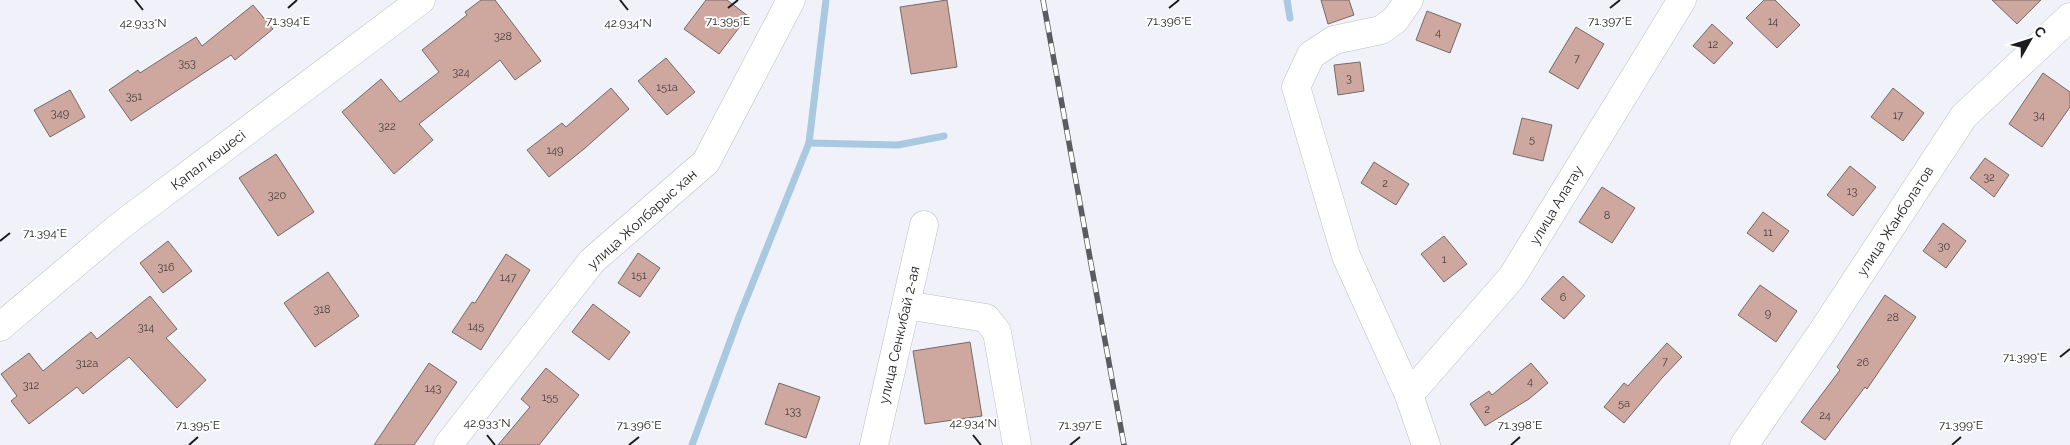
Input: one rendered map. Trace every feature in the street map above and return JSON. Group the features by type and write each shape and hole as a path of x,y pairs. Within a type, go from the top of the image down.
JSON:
{"street":[{"name":"Қапал көшесі","path":"0,327 120,226 421,0"},
{"name":"улица Жолбарыс хан","path":"448,445 592,261 706,162 791,0"},
{"path":"1409,0 1395,20 1381,30 1334,40 1311,55 1296,87 1346,256 1409,395 1426,445"},
{"name":"улица Алатау","path":"1409,395 1512,277 1682,0"},
{"name":"улица Жанболатов","path":"1745,445 1964,116 2070,16"},
{"name":"улица Сенкибай 2-ая","path":"874,445 924,225"},
{"path":"906,304 986,318 997,332 1017,445"}],"building":[{"path":"481,0 495,0 541,61 515,80 500,60 419,124 433,140 394,174 342,112 381,79 400,102 439,72 422,50 467,15 465,12"},
{"path":"706,0 727,0 748,16 719,54 684,29"},
{"path":"947,0 957,67 911,74 900,7"},
{"path":"1321,0 1349,0 1354,15 1328,24"},
{"path":"1764,0 1775,0 1800,25 1777,48 1746,18"},
{"path":"1992,0 2041,0 2017,24"},
{"path":"253,5 273,29 235,60 231,55 131,121 109,90 138,70 140,73 196,37 202,46"},
{"path":"1427,11 1461,24 1450,53 1416,40"},
{"path":"1712,24 1733,43 1714,64 1693,46"},
{"path":"1576,27 1604,44 1578,89 1549,72"},
{"path":"666,58 695,92 667,115 638,81"},
{"path":"1360,62 1364,91 1338,95 1334,65"},
{"path":"2043,73 2070,92 2070,107 2042,147 2009,124"},
{"path":"611,88 629,109 549,177 527,150 562,123 566,127"},
{"path":"1893,88 1924,113 1903,141 1871,117"},
{"path":"70,90 85,117 50,137 34,110"},
{"path":"1522,118 1552,125 1543,161 1513,154"},
{"path":"276,154 314,212 278,236 239,178"},
{"path":"1985,158 2009,175 1994,197 1970,178"},
{"path":"1374,162 1409,184 1396,205 1361,183"},
{"path":"1850,166 1876,187 1853,216 1827,195"},
{"path":"1602,187 1635,208 1612,243 1579,222"},
{"path":"1763,212 1789,231 1773,252 1747,233"},
{"path":"1943,223 1966,241 1946,268 1923,251"},
{"path":"1444,236 1467,264 1444,282 1421,254"},
{"path":"168,241 192,271 163,293 140,263"},
{"path":"638,253 660,268 640,297 618,283"},
{"path":"506,254 530,270 481,350 452,332 472,302 475,303"},
{"path":"328,272 359,316 315,347 284,303"},
{"path":"1563,276 1585,296 1564,319 1541,299"},
{"path":"1760,285 1797,311 1776,342 1738,315"},
{"path":"1885,295 1916,317 1867,389 1865,387 1825,440 1801,422 1840,370 1837,367"},
{"path":"150,296 177,329 166,338 206,380 177,408 129,357 83,394 77,387 29,424 11,401 17,396 1,374 29,353 43,371 91,332 97,339"},
{"path":"593,304 630,332 609,360 572,332"},
{"path":"970,342 982,416 925,424 913,351"},
{"path":"1667,343 1682,357 1624,423 1604,407 1624,383 1628,386"},
{"path":"429,363 457,382 437,412 414,445 374,445"},
{"path":"1531,363 1548,383 1529,399 1485,426 1470,404 1489,391 1492,395"},
{"path":"546,368 579,395 539,445 498,445 530,407 521,399"},
{"path":"779,383 820,397 806,438 765,424"}],"waterway":[{"path":"692,445 739,317 809,143 826,0"},
{"path":"1287,0 1290,18"},
{"path":"809,143 898,145 944,136"}],"railway":[{"path":"1043,0 1124,445"}]}
